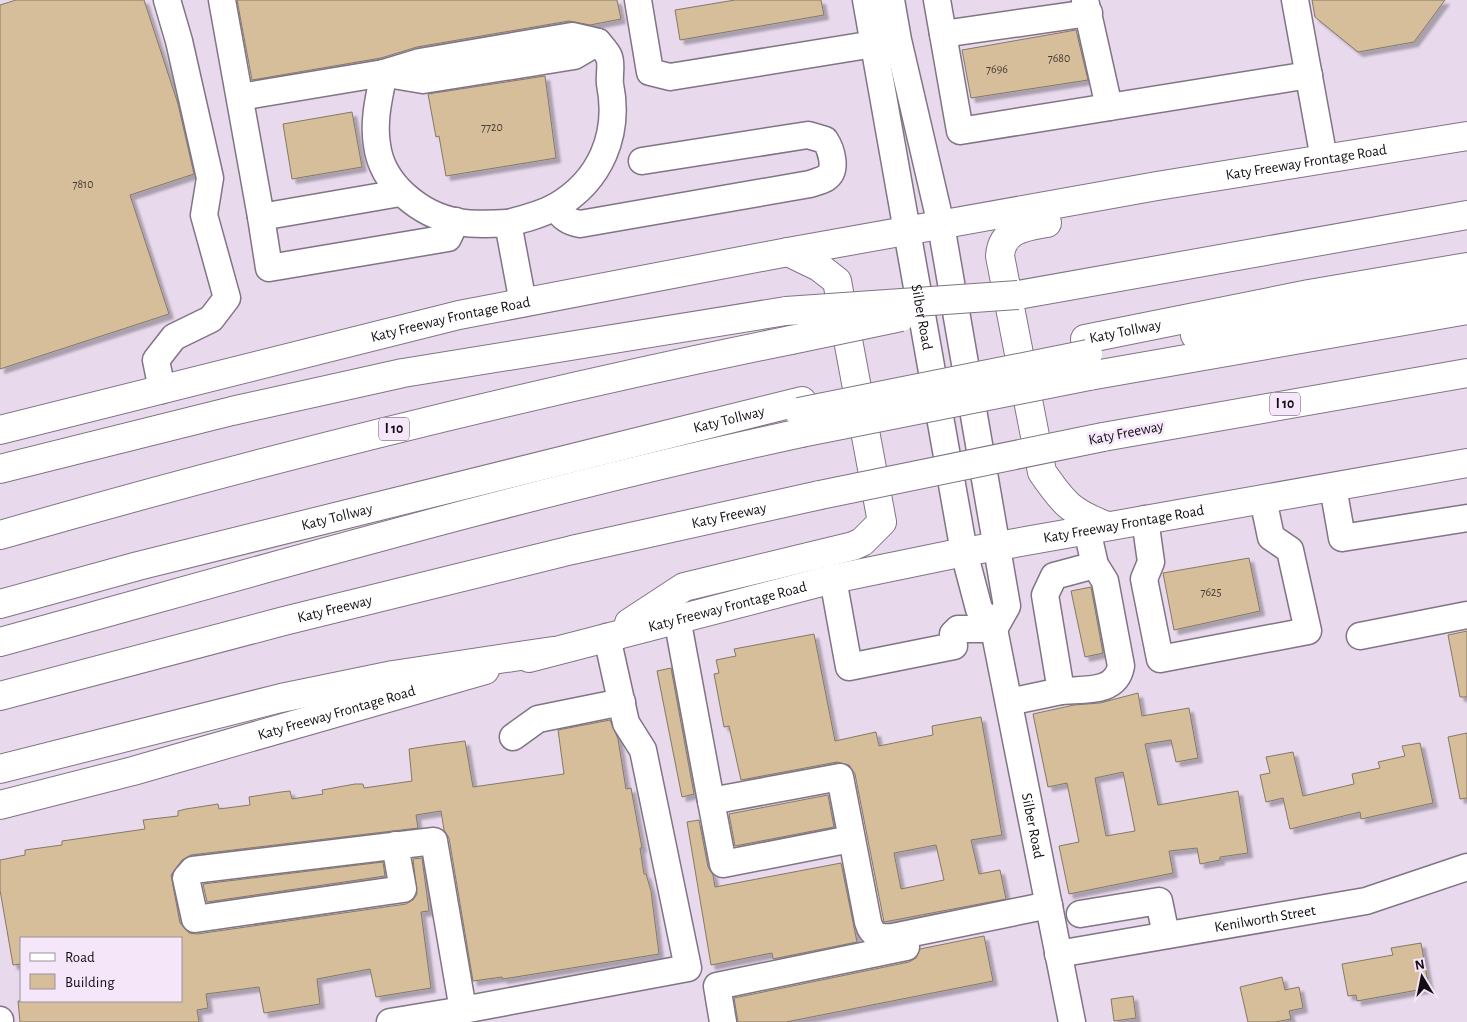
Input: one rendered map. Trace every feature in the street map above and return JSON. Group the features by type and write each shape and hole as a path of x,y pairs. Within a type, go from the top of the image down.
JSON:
{"main road":[{"name":"Katy Freeway Frontage Road","path":"0,430 459,315 788,252 1157,186 1467,136"},
{"path":"1097,528 1058,496 1042,472 1000,256 1001,246 1014,231 1024,227 1164,202 1324,159"},
{"name":"I 10","path":"0,534 185,483 429,420 609,378 1018,294 1467,215"},
{"path":"607,637 684,587 853,546 862,542 882,522 836,282 819,267 788,252"},
{"name":"Katy Tollway","path":"0,604 138,566 488,478 1087,356 1309,294 1467,267"},
{"path":"0,642 650,467 801,415 1087,356 1467,289"},
{"path":"0,469 241,409 404,373 786,311 1018,294"},
{"path":"1087,356 1467,310"},
{"name":"Katy Freeway","path":"0,696 284,621 562,553 820,495 1103,437 1467,373"},
{"name":"Katy Freeway Frontage Road","path":"0,805 133,771 553,651 833,579 1145,518 1467,463"},
{"path":"0,769 291,696 393,675 553,651"}],"street":[{"path":"162,390 156,360 174,337 211,319 227,298 204,215 210,178 179,41 166,0"},
{"path":"222,0 269,268 448,238 456,221"},
{"path":"638,0 650,72 670,77 874,44"},
{"name":"Silber Road","path":"866,0 964,552 979,609 994,629 1072,1022"},
{"path":"833,579 849,667 954,646 952,634 958,629 994,629 1007,606 941,225 898,40 891,0"},
{"path":"937,0 960,131 1309,75"},
{"path":"1295,0 1324,159"},
{"path":"943,34 1087,7 1109,107"},
{"path":"240,97 384,73 420,62 572,36 604,50 646,51"},
{"path":"384,73 377,109 377,147 384,170 400,193 417,205 456,221 482,224 508,223 555,207 577,190 593,172 606,150 613,128 614,102 604,50"},
{"path":"555,207 570,223 580,224 810,184 827,177 831,171 832,158 831,149 825,140 808,135 642,161"},
{"path":"261,217 400,193"},
{"path":"508,223 523,303"},
{"path":"1333,486 1342,538 1467,518"},
{"path":"1145,518 1151,562 1144,579 1160,659 1308,631 1290,550 1272,537 1263,498"},
{"path":"1009,702 1061,691 1104,688 1114,682 1120,675 1121,666 1105,581 1095,565 1097,528"},
{"path":"1061,691 1045,595 1054,576 1095,565"},
{"path":"1360,636 1467,614"},
{"path":"677,618 723,864 852,839"},
{"path":"390,1022 688,968 643,750 626,722 607,637"},
{"path":"513,737 538,719 622,702"},
{"path":"712,801 840,777 868,922 873,934 879,937 1050,912"},
{"path":"395,845 403,889 195,919 186,878 193,870 395,845 434,841 463,1010"},
{"name":"Kenilworth Street","path":"1058,954 1366,901 1467,867"},
{"path":"1080,914 1159,901 1166,935"},
{"path":"723,1022 717,986 1050,912"}],"building":[{"path":"16,0 144,0 178,104 194,174 130,195 169,314 0,369 0,5"},
{"path":"237,0 617,0 621,19 590,25 569,21 417,47 381,58 252,80"},
{"path":"735,0 821,0 824,15 680,40 675,10"},
{"path":"1312,0 1445,0 1414,42 1358,52 1315,17"},
{"path":"1076,30 1088,80 971,98 962,50"},
{"path":"545,76 556,158 446,176 439,136 436,137 428,94"},
{"path":"352,112 362,167 292,179 283,124"},
{"path":"1249,558 1260,611 1174,630 1163,573"},
{"path":"1091,587 1103,653 1085,657 1071,591"},
{"path":"1467,631 1467,697 1460,697 1448,635"},
{"path":"814,634 835,741 876,732 879,746 933,735 932,726 981,717 1002,835 971,840 979,874 1000,870 1006,899 884,922 855,774 849,765 837,762 741,780 729,726 724,727 714,674 719,673 716,660 736,656 734,649","holes":["936,845 944,880 901,889 894,853"]},
{"path":"671,668 694,794 682,797 657,671"},
{"path":"1138,693 1142,716 1189,708 1198,758 1176,762 1171,740 1145,744 1158,805 1238,791 1248,853 1220,857 1220,860 1200,864 1197,848 1169,851 1173,873 1069,894 1059,846 1079,842 1067,783 1048,787 1033,714 1074,705 1100,703","holes":["1123,772 1135,831 1106,836 1095,778"]},
{"path":"610,720 618,739 626,789 631,788 642,848 640,848 644,874 646,874 651,891 659,954 503,979 502,977 473,981 449,838 444,830 441,811 416,815 418,828 191,855 182,860 171,875 180,923 189,933 197,934 406,904 413,900 417,894 413,859 422,858 429,911 421,912 431,988 376,997 370,969 317,979 320,1004 264,1013 259,987 206,994 208,1008 197,1010 199,1022 20,1022 18,1001 182,1002 182,937 20,937 20,964 13,965 0,890 0,860 25,855 25,850 62,845 62,841 145,829 143,820 178,816 178,811 186,809 218,804 219,809 250,805 249,797 281,792 290,791 292,799 323,794 322,790 355,784 363,784 364,788 412,781 409,749 435,745 465,741 473,787 564,774 558,730"},
{"path":"1467,733 1467,798 1460,799 1448,737"},
{"path":"1420,743 1433,803 1361,819 1360,812 1290,829 1283,798 1266,802 1260,775 1270,773 1266,757 1293,752 1303,796 1354,784 1352,774 1380,768 1378,762 1405,756 1402,746"},
{"path":"828,795 834,827 735,846 729,814"},
{"path":"699,820 708,867 713,875 715,887 841,863 857,942 773,959 772,953 711,965 687,822"},
{"path":"383,862 385,876 207,902 203,884"},
{"path":"984,936 993,981 786,1022 738,1022 734,998 909,962 916,958 920,949"},
{"path":"1421,943 1429,988 1357,1001 1356,995 1348,996 1342,964 1393,955 1391,948"},
{"path":"1282,977 1285,990 1299,987 1303,1008 1289,1011 1291,1019 1275,1022 1248,1022 1240,987"},
{"path":"1133,996 1136,1018 1114,1021 1111,999"}]}
